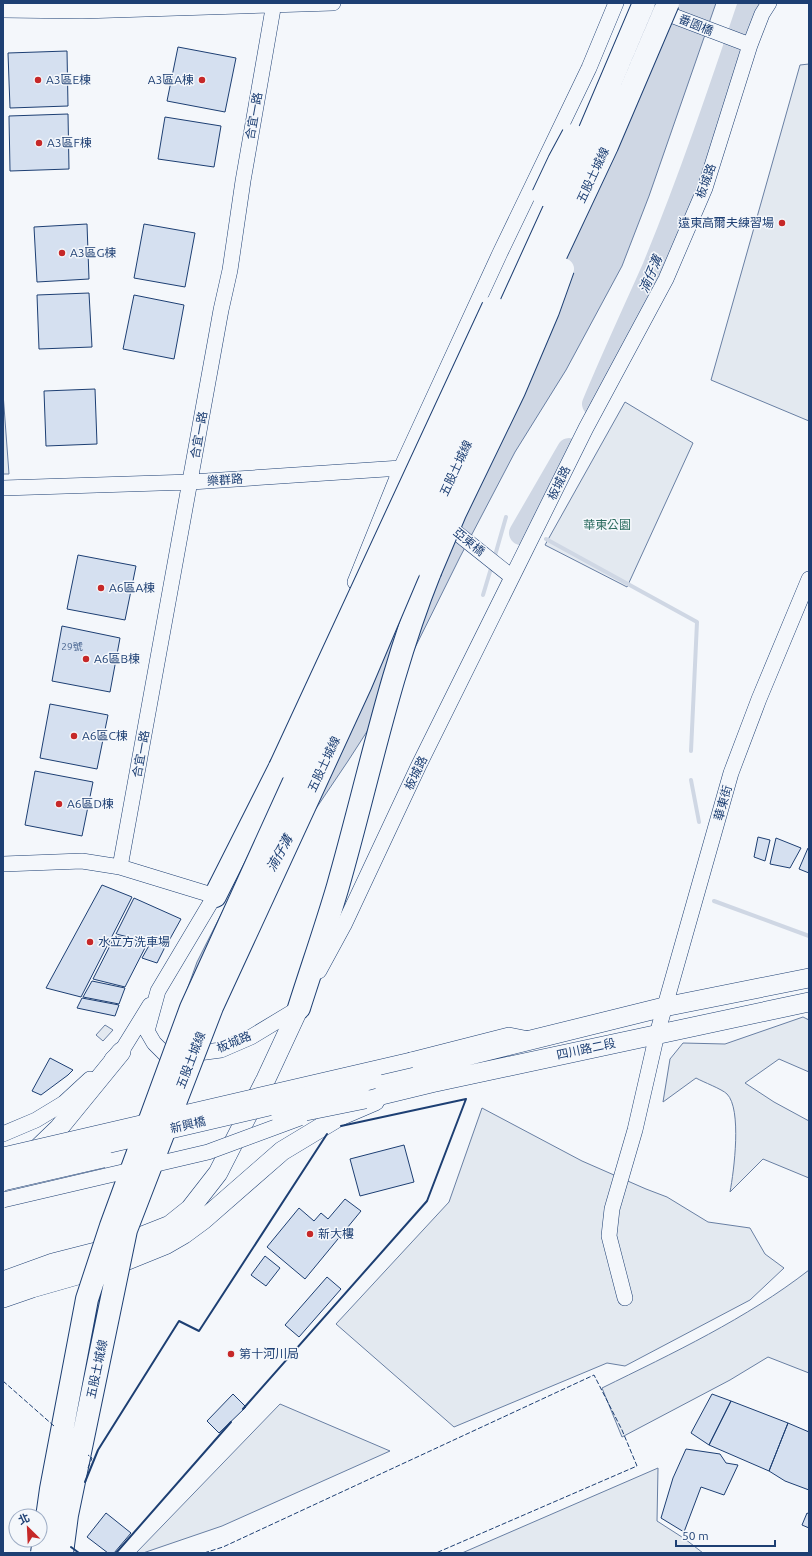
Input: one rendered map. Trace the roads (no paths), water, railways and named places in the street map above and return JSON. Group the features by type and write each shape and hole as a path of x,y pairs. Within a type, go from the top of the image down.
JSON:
{"highway":[{"name":"五股土城線","path":"42,1553 51,1489 87,1299 114,1219 191,1008 587,137 643,3"},
{"path":"215,896 280,767 559,161 643,3"},
{"name":"五股土城線","path":"62,1553 67,1515 126,1230 212,1007 360,686 407,575 445,491 607,146 668,3"},
{"path":"299,1008 338,886 391,683 418,600 455,513 514,391 548,311 607,146"}],"main road":[{"name":"四川路二段","path":"373,1079 664,1007 809,978"},
{"name":"四川路二段","path":"365,1099 656,1034 809,1002"},
{"path":"3,1281 53,1263 96,1252 137,1238 170,1225 190,1209 218,1173 266,1078 299,1008"},
{"path":"3,1182 59,1128 121,1052"},
{"name":"新興橋","path":"3,1168 303,1098 373,1079"},
{"path":"3,1298 32,1288 123,1262 164,1245 184,1234 203,1220 282,1151 340,1116 398,1091"},
{"name":"新興橋","path":"3,1182 270,1119 365,1099"},
{"path":"3,1268 53,1263"}],"street":[{"path":"3,10 82,11 333,3"},
{"name":"板城路","path":"616,3 589,68 500,253 401,468 322,662 260,802 215,896 158,990 147,1031 154,1043 168,1057 221,1050 251,1037 299,1008 344,925 415,774 586,428 666,279 705,188 750,45 762,14 769,3"},
{"name":"番園橋","path":"643,3 728,38 750,45"},
{"name":"合宜一路","path":"120,867 221,310 230,270 243,181 273,4"},
{"name":"樂群路","path":"3,488 190,482 401,468"},
{"name":"亞東橋","path":"401,468 429,510 512,577"},
{"name":"華東街","path":"625,1298 609,1236 612,1209 635,1130 656,1034 731,773 759,699 809,579"},
{"path":"3,864 82,861 120,867 215,896"},
{"path":"3,1134 36,1120 64,1103 121,1052 158,990"},
{"path":"3,1155 411,1060 509,1035 534,1040"},
{"path":"3,1200 208,1152 338,1105"}],"water":[{"path":"659,3 716,3 649,196 622,266 566,370 515,452 460,557 395,688 348,761 179,1012 197,962 339,681 459,477"}],"waterway":[{"name":"湳仔溝","path":"594,404 654,268 680,202 750,3"},
{"name":"湳仔溝","path":"521,533 569,450"},
{"path":"494,559 506,517"},
{"path":"546,539 697,622 691,751"},
{"path":"483,595 492,565"},
{"path":"691,780 699,822"},
{"path":"714,901 809,936"}],"place":[{"name":"A3區E棟","path":"38,80"},
{"name":"A3區A棟","path":"202,80"},
{"name":"A3區F棟","path":"39,143"},
{"name":"遠東高爾夫練習場","path":"782,223"},
{"name":"A3區G棟","path":"62,253"},
{"name":"A6區A棟","path":"101,588"},
{"name":"A6區B棟","path":"86,659"},
{"name":"A6區C棟","path":"74,736"},
{"name":"A6區D棟","path":"59,804"},
{"name":"水立方洗車場","path":"90,942"},
{"name":"新大樓","path":"310,1234"},
{"name":"第十河川局","path":"231,1354"}],"park label":[{"name":"華東公園","path":"607,525"}]}
